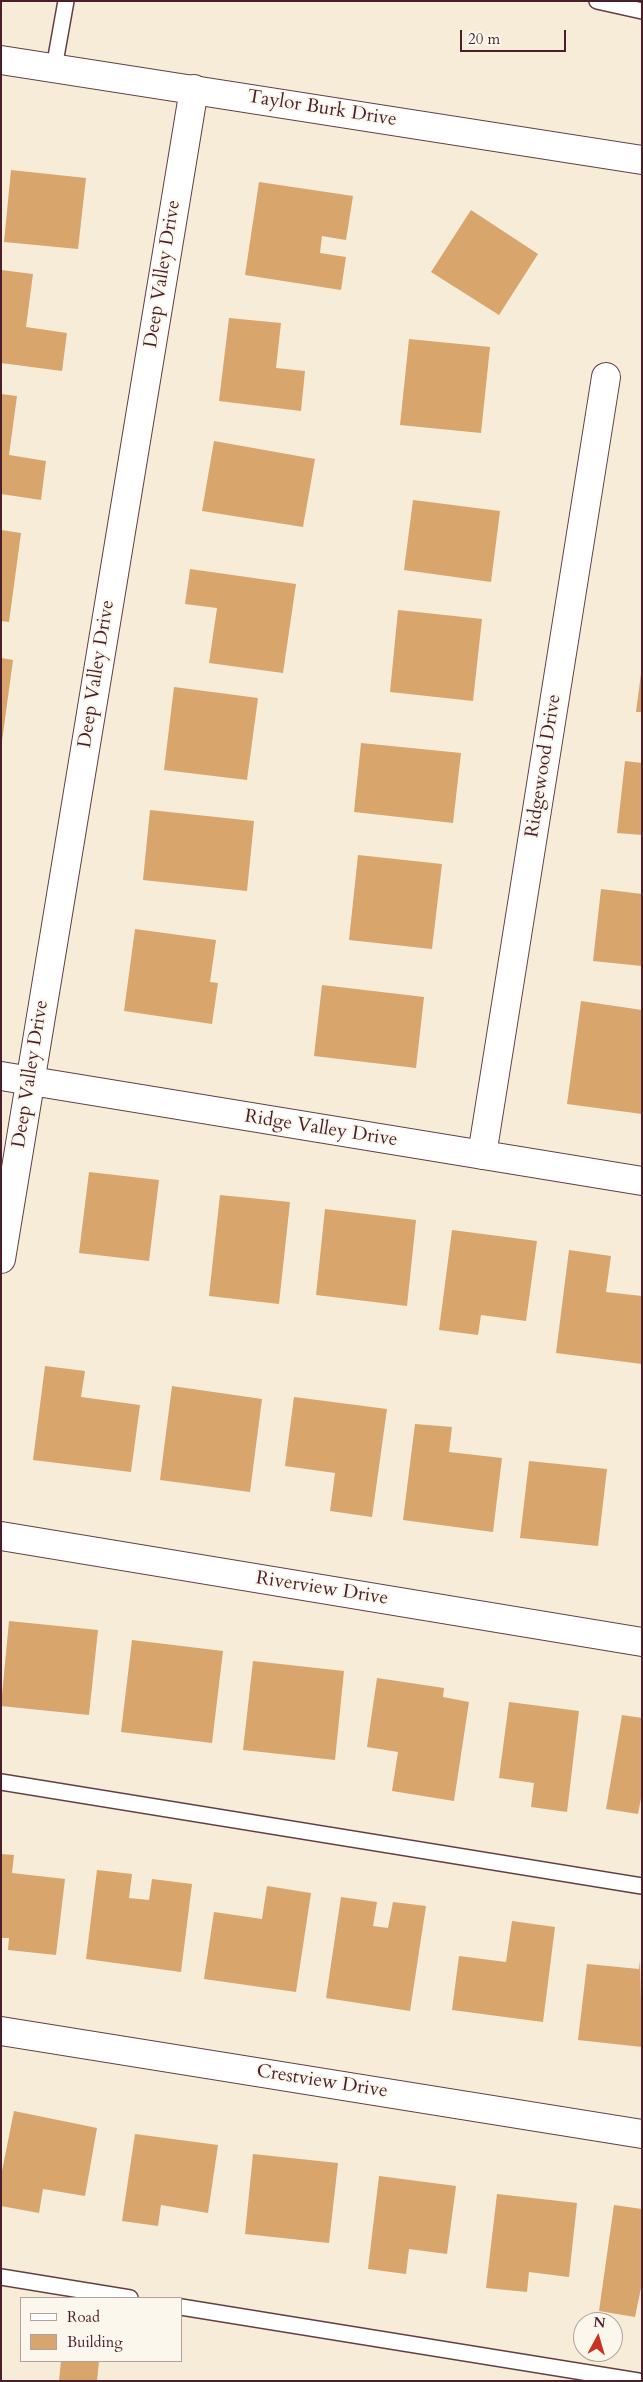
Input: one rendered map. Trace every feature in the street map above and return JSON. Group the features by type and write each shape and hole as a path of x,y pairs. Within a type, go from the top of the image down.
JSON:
{"street":[{"name":"Taylor Burk Drive","path":"1,60 642,160"},
{"name":"Deep Valley Drive","path":"1,1259 194,89"},
{"name":"Ridgewood Drive","path":"482,1155 606,377"},
{"name":"Ridge Valley Drive","path":"1,1076 642,1181"},
{"name":"Riverview Drive","path":"1,1536 642,1642"},
{"name":"Crestview Drive","path":"1,2031 642,2134"}],"lane":[{"path":"54,68 66,1"},
{"path":"597,1 642,11"},
{"path":"1,1782 642,1886"},
{"path":"1,2277 124,2297"},
{"path":"182,2307 638,2381"}],"building":[{"path":"11,170 86,178 78,249 4,242"},
{"path":"259,182 353,196 346,240 322,236 320,253 346,257 341,290 245,275"},
{"path":"471,210 538,254 499,315 431,272"},
{"path":"1,270 33,274 26,327 67,333 62,371 1,363"},
{"path":"229,318 281,323 276,368 305,371 301,411 219,401"},
{"path":"409,339 490,347 481,433 400,425"},
{"path":"1,394 17,396 9,455 46,461 41,500 1,494"},
{"path":"214,441 315,459 303,527 202,511"},
{"path":"413,500 500,511 491,582 404,570"},
{"path":"1,530 21,533 9,622 1,621"},
{"path":"190,569 296,584 283,673 209,663 217,608 185,604"},
{"path":"398,610 482,619 473,701 390,692"},
{"path":"1,658 13,660 2,741 1,741"},
{"path":"641,674 642,712 636,712"},
{"path":"174,687 258,698 247,780 164,770"},
{"path":"361,743 461,753 453,823 354,812"},
{"path":"625,761 642,763 642,835 617,833"},
{"path":"150,810 254,821 247,891 143,880"},
{"path":"358,855 442,864 432,949 349,940"},
{"path":"601,889 642,894 642,966 593,961"},
{"path":"135,929 216,940 210,982 218,983 212,1024 124,1011"},
{"path":"322,985 424,997 416,1068 314,1056"},
{"path":"581,1001 642,1010 642,1114 567,1104"},
{"path":"89,1172 159,1180 149,1261 79,1253"},
{"path":"220,1195 290,1202 279,1304 209,1296"},
{"path":"325,1209 416,1220 407,1306 316,1295"},
{"path":"452,1230 537,1241 526,1321 481,1315 478,1335 439,1330"},
{"path":"569,1250 611,1256 606,1292 642,1296 642,1364 556,1353"},
{"path":"45,1366 85,1371 81,1397 140,1405 131,1472 33,1460"},
{"path":"172,1386 262,1399 250,1492 160,1480"},
{"path":"294,1397 387,1409 372,1517 330,1511 335,1473 285,1466"},
{"path":"415,1424 452,1427 449,1452 502,1458 493,1532 403,1520"},
{"path":"529,1461 607,1469 598,1546 520,1538"},
{"path":"9,1621 98,1630 89,1715 1,1706"},
{"path":"132,1640 223,1651 212,1743 121,1732"},
{"path":"253,1661 344,1671 335,1760 243,1750"},
{"path":"377,1678 444,1688 443,1697 469,1702 454,1801 392,1791 398,1752 367,1747"},
{"path":"509,1702 579,1711 567,1812 531,1807 534,1783 499,1778"},
{"path":"622,1715 642,1718 642,1793 638,1814 606,1809"},
{"path":"1,1854 14,1855 12,1873 65,1879 56,1955 8,1950 9,1938 1,1938"},
{"path":"97,1870 132,1874 129,1898 149,1900 152,1879 192,1884 181,1972 86,1959"},
{"path":"267,1886 311,1893 296,1992 204,1979 214,1912 262,1919"},
{"path":"341,1897 377,1902 373,1926 388,1928 393,1902 426,1906 410,2011 326,1998"},
{"path":"512,1921 555,1927 543,2022 452,2010 459,1956 506,1962"},
{"path":"640,1960 642,2047 578,2040 587,1964 639,1969"},
{"path":"14,2111 97,2128 85,2196 43,2189 39,2213 1,2206 1,2176"},
{"path":"135,2134 218,2145 208,2213 161,2205 158,2226 122,2221"},
{"path":"253,2154 338,2163 329,2243 245,2234"},
{"path":"379,2176 456,2186 447,2254 409,2249 406,2274 368,2269"},
{"path":"497,2194 577,2203 569,2277 529,2272 527,2292 486,2288"},
{"path":"614,2205 642,2209 642,2283 635,2317 623,2315 623,2312 599,2311"},
{"path":"61,2362 99,2362 97,2381 59,2381"}]}
